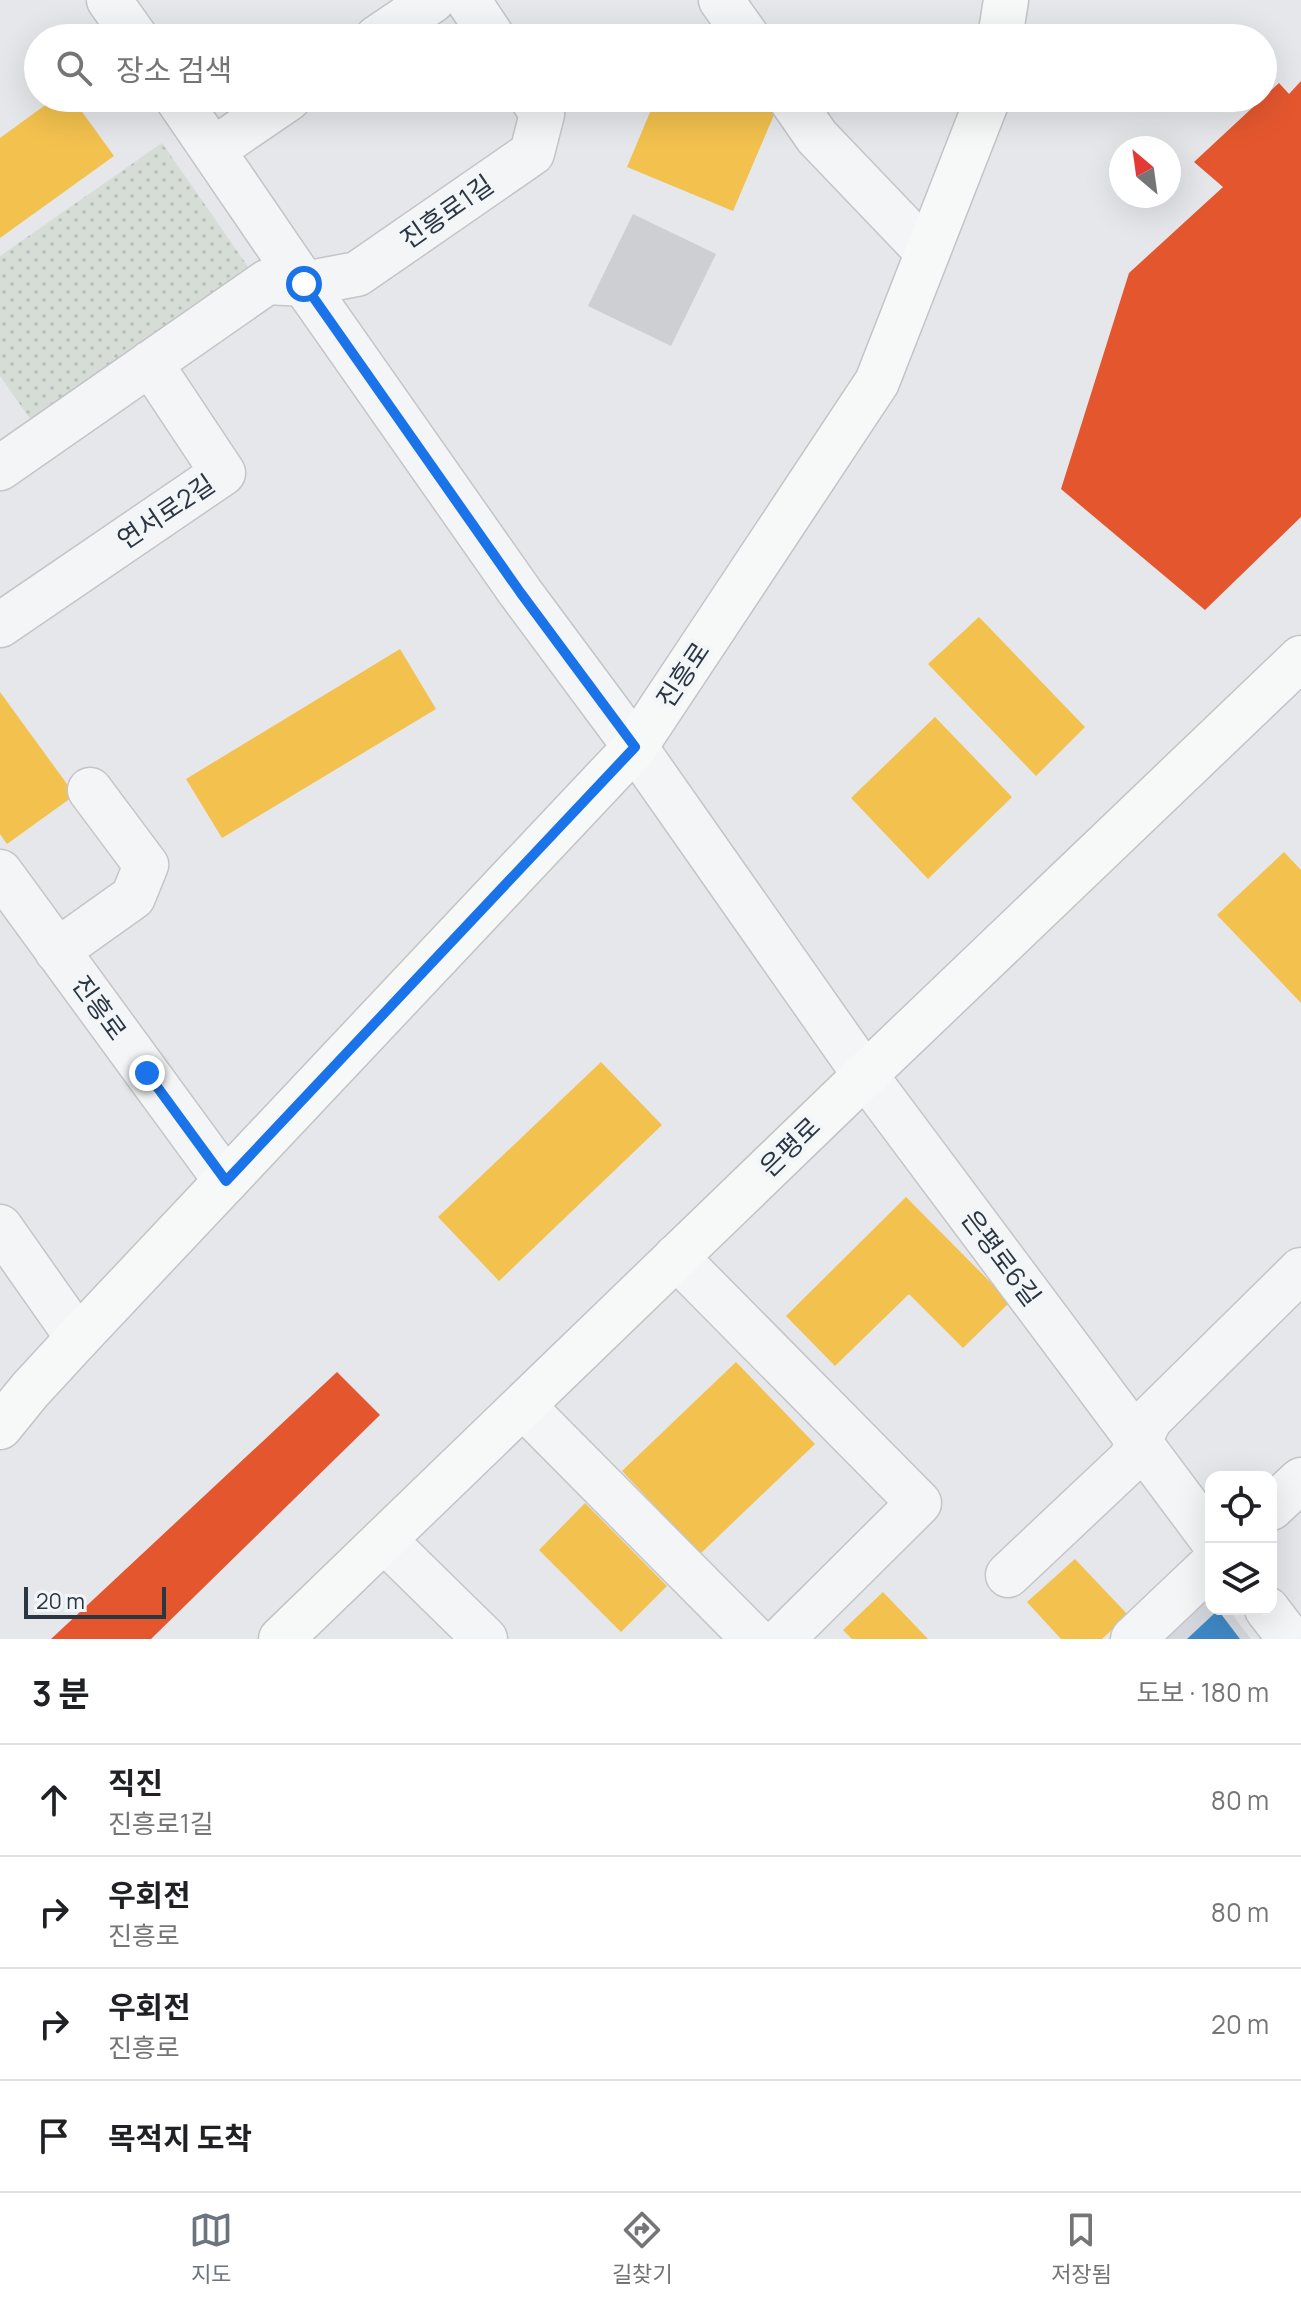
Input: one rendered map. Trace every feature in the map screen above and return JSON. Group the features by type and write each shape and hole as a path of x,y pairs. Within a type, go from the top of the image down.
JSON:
{"main road":[{"path":"1002,24 1006,0"},
{"name":"진흥로","path":"0,1427 78,1338 635,747 877,382 982,112"},
{"name":"은평로","path":"284,1638 1301,658"}],"street":[{"path":"109,0 126,24"},
{"path":"378,22 433,0"},
{"path":"468,0 484,24"},
{"path":"721,0 738,24"},
{"path":"187,112 520,592 635,747"},
{"path":"213,150 269,112"},
{"name":"진흥로1길","path":"304,284 357,274 532,153 541,112"},
{"path":"800,112 817,137 927,252"},
{"path":"0,468 267,282 304,284"},
{"name":"연서로2길","path":"0,625 223,473 150,363"},
{"name":"은평로6길","path":"635,747 1134,1450 1205,1531"},
{"path":"57,951 133,897 146,865 90,790"},
{"name":"진흥로","path":"0,872 15,923 57,951 226,1181"},
{"path":"0,1227 78,1338"},
{"path":"676,1257 919,1503 800,1633"},
{"path":"1008,1575 1134,1450 1150,1419 1301,1270"},
{"path":"523,1406 754,1639"},
{"path":"1277,1502 1301,1480"},
{"path":"384,1540 485,1639"},
{"path":"1133,1639 1205,1571"},
{"path":"1272,1615 1290,1639"}],"shaded area":[{"path":"162,143 249,268 31,420 0,376 0,256"},
{"path":"1205,1603 1205,1615 1233,1615 1251,1639 1166,1639"}],"building: 주거":[{"path":"36,112 82,112 114,156 0,238 0,138"},
{"path":"650,112 775,112 733,211 627,167"},
{"path":"979,617 1085,727 1036,776 928,664"},
{"path":"400,649 436,709 222,838 186,779"},
{"path":"0,692 75,795 7,844 0,834"},
{"path":"935,717 1012,797 928,879 851,798"},
{"path":"1284,852 1301,870 1301,1003 1217,915"},
{"path":"601,1062 662,1125 499,1281 438,1217"},
{"path":"906,1197 1010,1302 963,1348 909,1294 835,1366 786,1316"},
{"path":"736,1362 815,1444 700,1554 622,1471"},
{"path":"585,1503 667,1586 621,1632 539,1550"},
{"path":"1075,1559 1128,1615 1102,1639 1061,1639 1027,1602"},
{"path":"883,1592 928,1639 852,1639 843,1630"}],"building: 상업":[{"path":"1301,81 1301,517 1205,610 1061,489 1129,273 1223,187 1194,162 1248,112 1277,112 1279,83 1289,94"},
{"path":"337,1372 380,1415 151,1639 51,1639"}],"building: 학교":[{"path":"1213,1615 1222,1615 1240,1639 1187,1639"}],"building: 기타":[{"path":"633,214 716,254 671,346 588,306"}],"route":[{"path":"147,1073 226,1181 635,747 520,592 304,284"}]}
